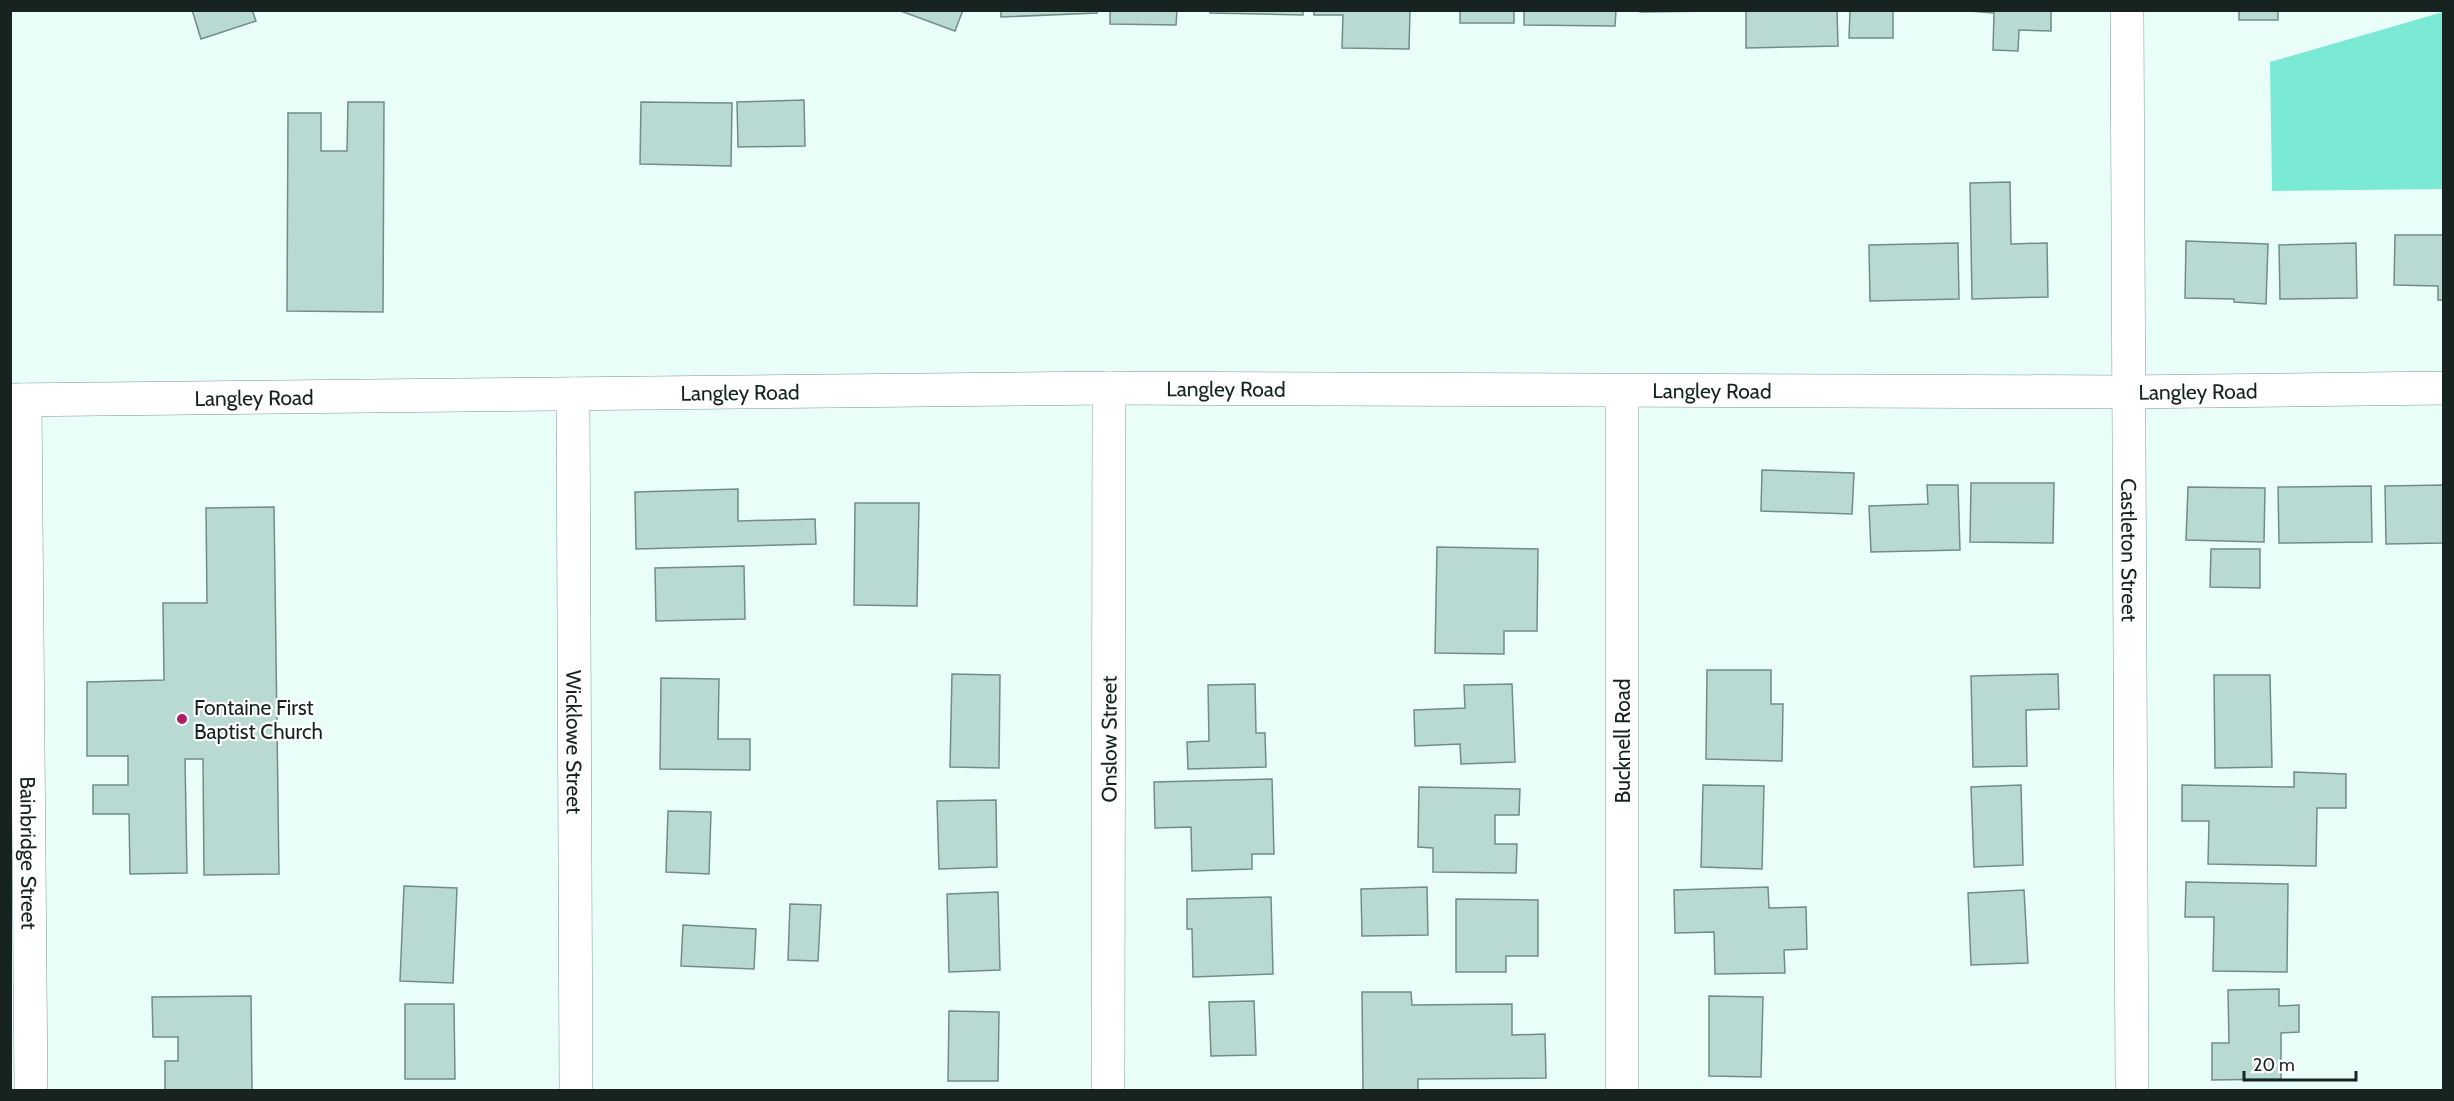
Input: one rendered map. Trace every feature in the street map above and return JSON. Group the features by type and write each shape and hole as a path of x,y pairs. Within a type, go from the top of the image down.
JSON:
{"street":[{"name":"Castleton Street","path":"2127,10 2132,1090"},
{"name":"Langley Road","path":"18,400 1109,388 2128,392 2444,388"},
{"name":"Onslow Street","path":"1108,1090 1109,388"},
{"name":"Bucknell Road","path":"1622,391 1622,1090"},
{"name":"Wicklowe Street","path":"573,394 576,1090"},
{"name":"Bainbridge Street","path":"18,400 31,1090"}],"green space":[{"path":"2443,12 2443,189 2272,191 2270,62"}],"building":[{"path":"192,10 252,10 256,21 201,39"},
{"path":"898,10 963,10 955,31"},
{"path":"1001,10 1097,10 1097,13 1001,17"},
{"path":"1110,10 1177,10 1176,25 1110,24"},
{"path":"1210,10 1303,10 1303,15 1210,13"},
{"path":"1314,10 1410,10 1409,49 1342,48 1343,15 1314,15"},
{"path":"1460,10 1514,10 1514,23 1460,23"},
{"path":"1524,10 1616,10 1615,26 1524,25"},
{"path":"1640,10 1719,10 1719,11 1640,12"},
{"path":"1746,10 1837,10 1838,46 1746,48"},
{"path":"1850,10 1893,10 1893,38 1849,38"},
{"path":"1957,10 2051,10 2051,31 2019,30 2018,51 1993,50 1994,13"},
{"path":"2239,10 2278,10 2278,20 2239,20"},
{"path":"804,100 805,146 738,147 737,102"},
{"path":"348,102 384,102 383,312 287,311 288,113 321,113 321,151 347,151"},
{"path":"641,102 732,103 731,166 640,164"},
{"path":"2010,182 2011,244 2047,243 2048,297 1972,299 1970,183"},
{"path":"2395,235 2444,235 2444,300 2438,300 2438,286 2394,285"},
{"path":"2186,241 2268,244 2266,304 2234,302 2234,299 2185,298"},
{"path":"1958,243 1959,299 1870,301 1869,245"},
{"path":"2356,243 2357,298 2280,299 2279,245"},
{"path":"1762,470 1854,473 1852,514 1761,511"},
{"path":"1971,483 2054,483 2053,543 1970,542"},
{"path":"1927,485 1958,485 1960,550 1871,552 1869,506 1928,504"},
{"path":"2444,485 2444,543 2386,544 2385,486"},
{"path":"2371,486 2372,542 2279,543 2278,487"},
{"path":"2188,487 2265,488 2264,542 2186,540"},
{"path":"738,489 738,521 815,519 816,544 636,549 635,492"},
{"path":"855,503 919,503 917,606 854,605"},
{"name":"Fontaine First Baptist Church","path":"274,507 279,874 204,875 203,759 185,759 187,873 130,874 129,814 93,814 93,785 128,785 128,756 87,756 87,682 164,680 163,603 207,603 206,508"},
{"path":"1437,547 1538,549 1537,631 1504,631 1504,654 1435,653"},
{"path":"2211,549 2260,549 2260,588 2210,587"},
{"path":"744,566 745,619 656,621 655,568"},
{"path":"1707,670 1771,670 1771,704 1783,704 1782,761 1706,759"},
{"path":"952,674 1000,675 999,768 950,767"},
{"path":"2058,674 2059,709 2026,710 2027,766 1973,767 1971,676"},
{"path":"2214,675 2270,675 2272,767 2215,768"},
{"path":"661,678 719,679 718,739 750,739 750,770 660,769"},
{"path":"1255,684 1256,733 1265,733 1266,767 1188,769 1187,742 1209,741 1208,685"},
{"path":"1512,684 1515,762 1461,764 1460,744 1415,746 1414,710 1465,708 1464,685"},
{"path":"2294,772 2346,774 2346,808 2317,808 2316,866 2208,864 2209,821 2182,821 2182,785 2294,787"},
{"path":"1272,779 1274,854 1252,854 1252,869 1192,871 1191,827 1155,828 1154,782"},
{"path":"1703,785 1764,786 1762,869 1701,867"},
{"path":"2021,785 2023,865 1974,867 1971,787"},
{"path":"1419,787 1520,789 1519,815 1495,815 1495,844 1517,844 1516,873 1433,872 1433,848 1418,847"},
{"path":"996,800 997,867 939,869 937,801"},
{"path":"668,811 711,812 709,874 666,872"},
{"path":"2186,882 2288,884 2287,972 2213,971 2214,917 2185,917"},
{"path":"404,886 457,888 453,983 400,981"},
{"path":"1427,887 1428,935 1362,936 1361,889"},
{"path":"1768,887 1769,908 1806,907 1807,949 1784,950 1785,973 1715,974 1714,932 1675,933 1674,890"},
{"path":"2024,890 2028,963 1971,965 1968,893"},
{"path":"998,892 1000,970 949,972 947,894"},
{"path":"1271,897 1273,974 1193,977 1192,929 1187,929 1187,899"},
{"path":"1456,899 1538,900 1538,956 1506,956 1506,972 1456,972"},
{"path":"790,904 821,905 818,961 788,960"},
{"path":"683,925 756,929 754,969 681,966"},
{"path":"2279,989 2279,1006 2299,1005 2299,1032 2281,1033 2281,1079 2212,1080 2212,1043 2229,1043 2228,990"},
{"path":"1362,992 1411,992 1412,1005 1512,1004 1512,1035 1545,1034 1546,1078 1418,1079 1418,1090 1363,1090"},
{"path":"251,996 252,1090 165,1090 165,1061 178,1061 178,1037 153,1037 152,997"},
{"path":"1709,996 1763,997 1761,1077 1709,1076"},
{"path":"1254,1001 1256,1055 1211,1056 1209,1002"},
{"path":"405,1004 454,1004 455,1079 405,1079"},
{"path":"949,1011 999,1012 998,1081 948,1081"}],"place":[{"name":"Fontaine First Baptist Church","path":"182,719"}]}
